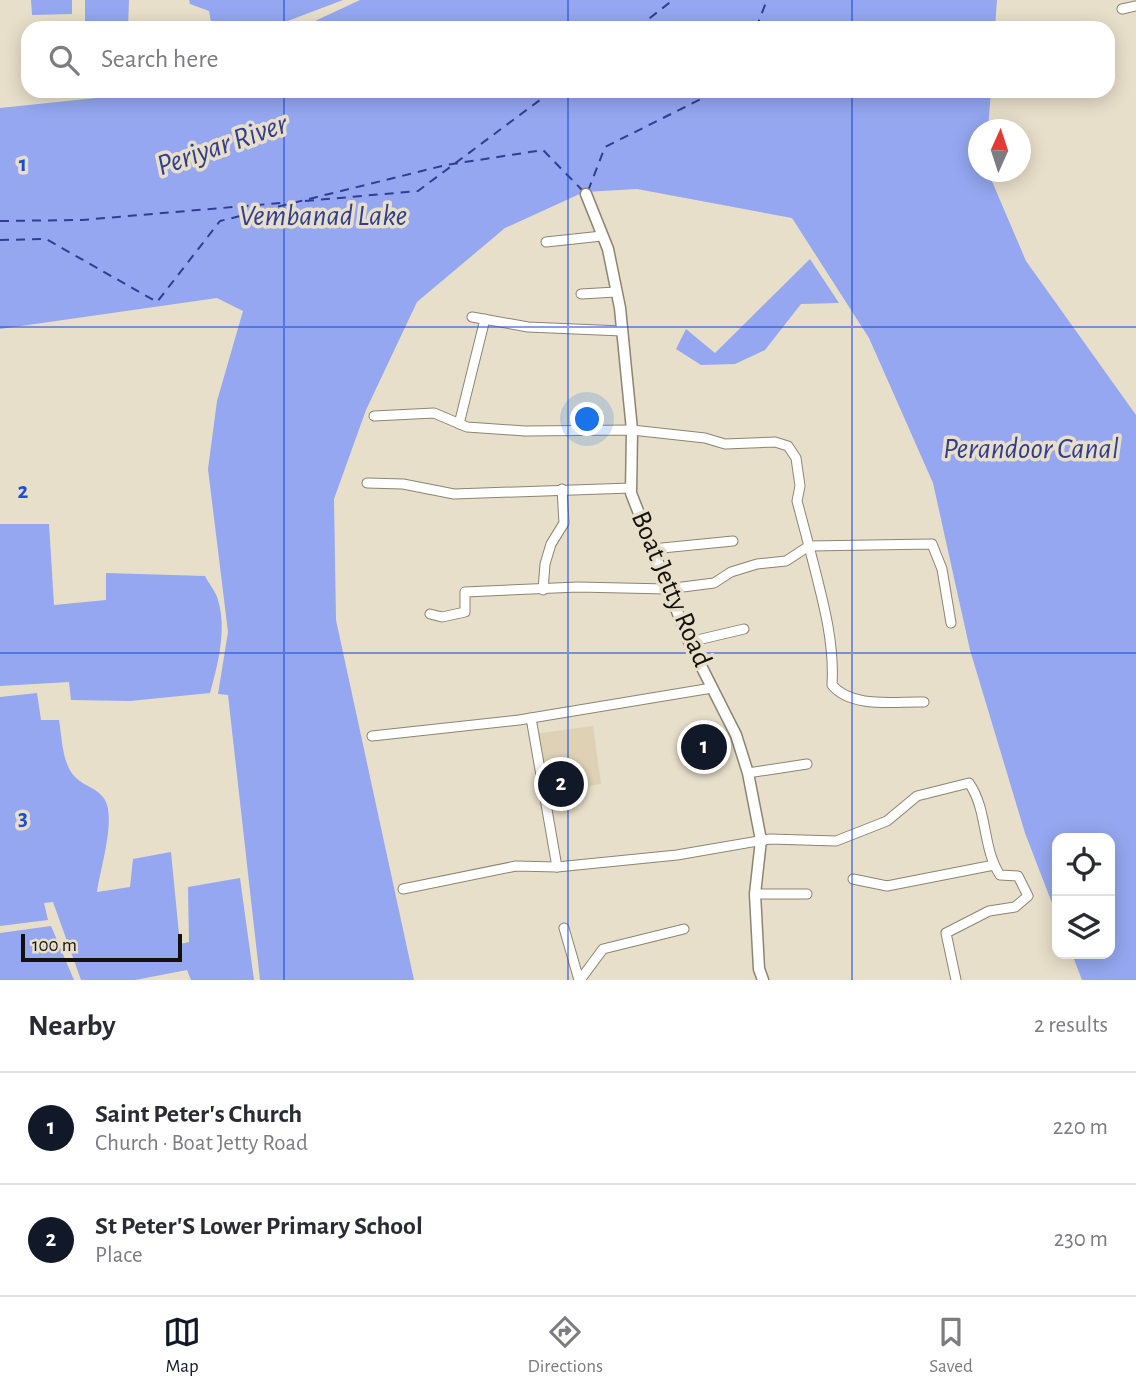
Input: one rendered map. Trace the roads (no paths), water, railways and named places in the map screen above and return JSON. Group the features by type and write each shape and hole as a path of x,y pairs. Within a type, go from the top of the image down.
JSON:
{"street":[{"path":"1122,9 1136,6"},
{"name":"Boat Jetty Road","path":"586,194 603,236 622,331 632,430 631,488 667,589 689,642 736,735 748,774 761,841 755,894 759,969 763,980"},
{"path":"546,242 603,236"},
{"path":"581,294 616,292"},
{"path":"472,317 528,327 622,331"},
{"path":"459,424 485,319"},
{"path":"374,416 434,413 467,427 525,431 632,430 705,438 725,444 775,442 788,446 796,457 800,486 797,501 825,607 833,665 832,685 839,694 869,701 924,702"},
{"path":"367,483 403,484 454,494 631,488"},
{"path":"543,590 551,544 564,523 562,489"},
{"path":"652,549 733,541"},
{"path":"430,614 442,617 465,612 465,592 578,587 667,589 714,583 731,572 757,564 786,561 809,546 932,544 942,569 951,623"},
{"path":"689,642 744,628"},
{"path":"372,736 531,718 712,688"},
{"path":"531,718 557,867"},
{"path":"748,774 807,764"},
{"path":"403,889 516,866 557,867 677,855 761,841 836,841 887,821 917,796 969,783 979,797 994,865 1000,875 1018,876 1028,896 1016,907 989,911 946,933 956,980"},
{"path":"853,879 887,886 994,865"},
{"path":"755,894 807,894"},
{"path":"564,928 579,980"},
{"path":"579,980 603,949 684,929"}],"water":[{"path":"31,0 72,0 72,14 32,15"},
{"path":"85,0 129,0 128,21 85,21"},
{"path":"189,0 343,0 288,21 211,21 209,11 190,4"},
{"path":"360,0 997,0 996,21 315,21"},
{"name":"Vembanad Lake","path":"96,98 990,98 989,119 968,119 968,182 992,182 1026,261 1136,415 1136,980 1082,980 1074,959 1115,959 1115,833 1052,833 1052,903 1025,833 970,650 933,483 869,338 792,218 637,189 584,192 505,228 417,302 366,410 334,499 336,620 414,980 260,980 228,695 218,694 228,632 208,469 217,401 243,311 217,298 0,329 0,108"},
{"path":"810,259 839,303 801,304 765,350 735,364 701,365 676,349 686,329 715,353"},
{"path":"0,524 49,524 54,605 106,600 106,573 205,576 217,597 222,623 218,659 210,693 130,701 71,700 69,682 0,686"},
{"path":"37,693 41,720 59,720 63,750 71,772 102,796 108,809 108,832 97,892 130,887 133,859 171,852 180,944 189,942 188,887 240,878 254,980 191,980 187,970 135,980 81,980 53,902 44,903 48,920 0,926 0,697"},
{"path":"51,926 74,980 0,980 0,933"}],"place":[{"name":"Saint Peter's Church","path":"704,747"},
{"name":"St Peter'S Lower Primary School","path":"561,784"}],"water label":[{"name":"Periyar River","path":"222,145"},
{"name":"Perandoor Canal","path":"1031,449"}]}
